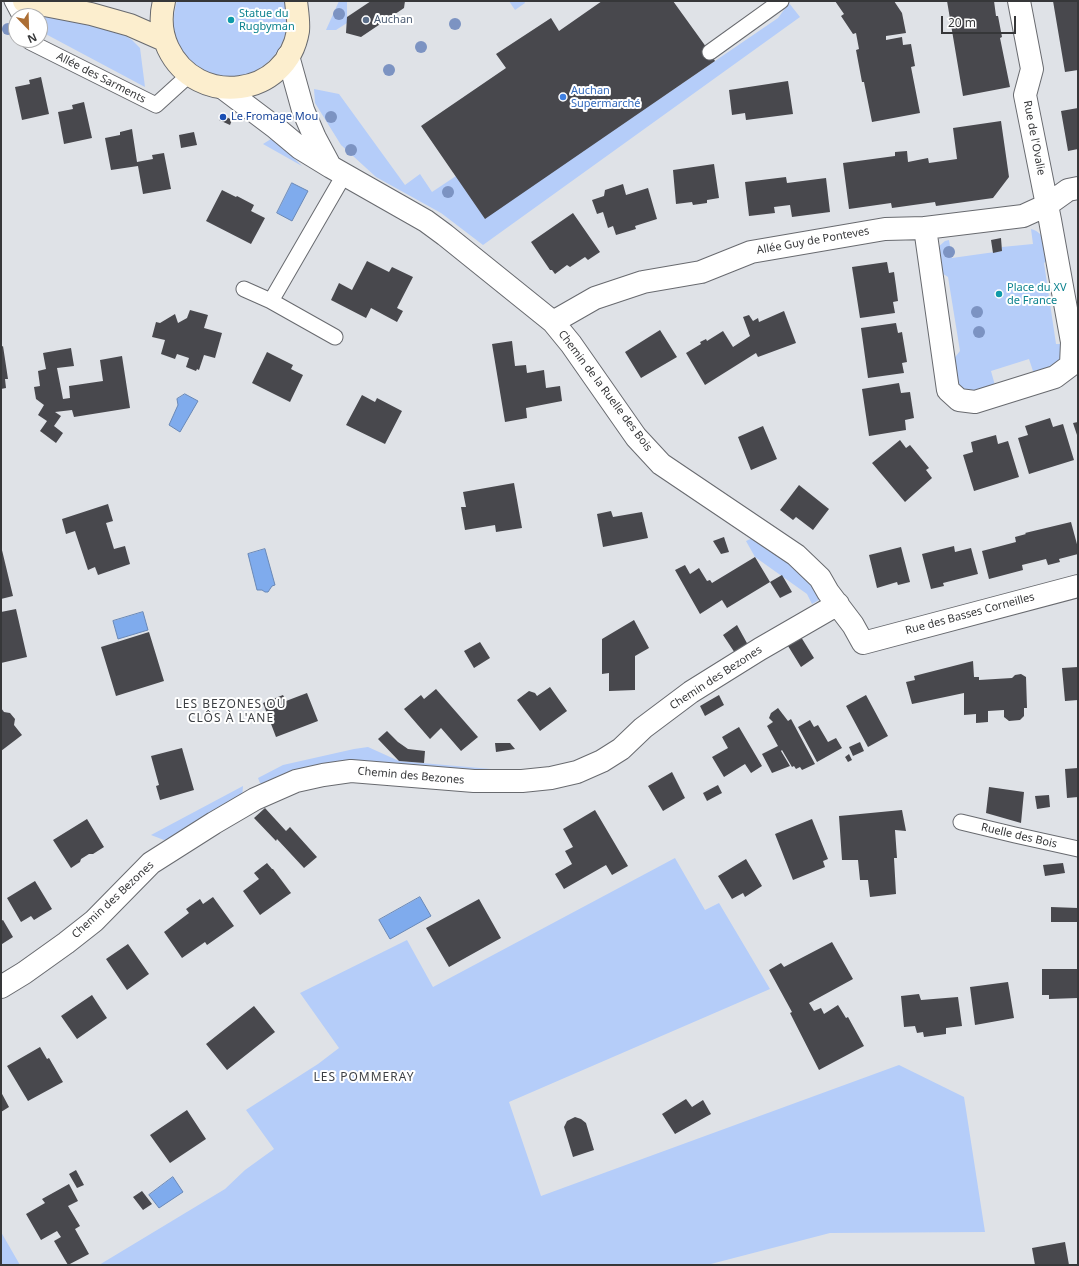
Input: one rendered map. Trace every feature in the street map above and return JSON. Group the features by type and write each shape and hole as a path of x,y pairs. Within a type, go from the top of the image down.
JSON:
{"main road":[{"path":"24,1 92,14 130,24 164,40"},
{"path":"164,1 161,21 164,40 173,60 189,75 205,84 222,88 242,88 260,82 276,71 288,56 294,44 298,32 297,10 313,1"}],"street":[{"name":"Rue de l'Ovalie","path":"1019,1 1032,69 1025,95 1047,205"},
{"path":"288,56 303,110 315,138 337,171"},
{"name":"Chemin de la Ruelle des Bois","path":"222,88 276,128 300,148 432,226 553,322 571,344 636,437 660,464 796,555 820,578 828,592 853,624 863,643"},
{"name":"Allée Guy de Ponteves","path":"553,322 595,298 643,282 701,272 751,252 885,229 925,228 1023,216 1047,205 1068,190 1078,188"},
{"path":"925,228 948,390 960,400 975,402 1055,377 1071,365 1072,342 1047,205"},
{"name":"Rue des Basses Corneilles","path":"863,643 1078,586"},
{"name":"Chemin des Bezones","path":"1,987 24,973 94,921 151,864 255,799 296,781 351,771 474,781 522,781 551,778 577,772 602,761 621,749 643,728 690,692 760,648 838,604"}],"lane":[{"path":"710,52 781,1"},
{"name":"Allée des Sarments","path":"42,48 156,105 189,75"},
{"path":"271,301 337,171"},
{"path":"244,289 271,301 335,337"},
{"name":"Ruelle des Bois","path":"961,822 1015,836 1078,848"}],"shaded area":[{"path":"177,1 284,1 287,19 285,36 274,56 257,70 243,75 229,77 215,75 202,69 190,60 181,48 175,34 174,26 174,13"},
{"path":"339,1 347,1 347,23 336,30 326,30"},
{"path":"509,1 524,1 525,3 515,10"},
{"path":"789,3 800,17 483,245 441,213 376,177 341,145 315,103 314,89 339,94 405,185 420,174 432,192 456,176 485,218 778,18"},
{"path":"48,14 111,27 132,40 140,48 145,87 48,35"},
{"path":"271,139 284,148 302,166 263,144"},
{"path":"292,183 308,191 292,221 277,213"},
{"path":"1031,229 1039,233 1045,240 1049,253 1050,258 1044,263 1056,344 1064,344 1064,363 1035,377 1029,359 991,371 996,389 973,396 955,385 952,361 960,351 948,277 937,270 937,248 945,241 949,240 952,258 1002,251 1002,247 1033,244"},
{"path":"185,394 198,401 180,432 169,425 178,405 177,399"},
{"path":"757,536 794,565 826,596 812,604 807,594 755,557 746,541"},
{"path":"265,549 275,585 272,586 268,592 257,590 248,554"},
{"path":"143,612 148,630 118,639 113,621"},
{"path":"368,747 399,761 514,771 266,784 260,783 258,778 283,765"},
{"path":"243,786 242,798 170,839 164,840 151,835"},
{"path":"675,858 705,910 719,903 770,989 509,1102 541,1196 899,1065 964,1097 985,1232 830,1233 707,1265 99,1265 225,1189 245,1170 274,1149 246,1110 318,1064 339,1048 300,993 407,940 433,987"},
{"path":"420,897 431,916 390,939 379,920"},
{"path":"173,1177 183,1192 159,1208 149,1195"},
{"path":"1,1232 20,1265 1,1265"}],"building":[{"name":"Auchan","path":"371,1 405,1 404,8 361,37 346,33 347,17"},
{"name":"Auchan Supermarché","path":"602,1 673,1 715,61 485,219 421,126 506,68 496,54 551,18 559,31"},
{"path":"835,1 894,1 902,13 906,33 886,36 886,40 902,37 903,45 911,44 915,66 911,67 920,113 872,122 856,50 859,49 856,33 853,34 841,16 844,14"},
{"path":"947,1 994,1 996,16 998,16 1002,37 1000,38 1010,87 963,96"},
{"path":"1053,1 1078,1 1078,70 1065,72"},
{"path":"41,77 49,114 22,120 15,87 30,84 29,80"},
{"path":"788,81 793,114 746,120 745,113 732,115 729,90"},
{"path":"84,102 92,138 64,144 58,112 73,109 72,105"},
{"path":"1078,108 1078,149 1068,151 1061,111"},
{"path":"221,114 232,120 230,125 219,120"},
{"path":"1001,121 1009,177 993,198 936,206 935,202 892,208 891,203 849,209 843,163 895,156 895,152 907,151 908,162 928,158 929,163 957,159 953,128"},
{"path":"132,129 137,162 153,159 152,155 164,153 171,189 143,194 138,166 111,170 105,138 120,135 120,132"},
{"path":"194,132 197,145 181,148 179,135"},
{"path":"714,164 719,198 707,200 707,203 693,205 692,202 676,204 673,170"},
{"path":"786,177 787,183 826,178 830,212 792,217 790,205 774,207 775,213 749,216 745,182"},
{"path":"623,184 626,195 648,188 657,219 635,226 636,229 616,235 613,226 608,228 603,212 597,214 592,200 604,196 605,190"},
{"path":"222,190 254,205 251,211 265,218 251,244 206,221"},
{"path":"573,213 600,252 588,260 585,257 570,267 567,265 555,274 552,270 550,270 531,242"},
{"path":"1001,238 1002,251 993,253 991,240"},
{"path":"367,261 389,272 392,267 413,277 397,308 403,311 397,322 371,308 366,318 331,300 339,283 352,290"},
{"path":"887,262 889,273 894,272 898,301 893,302 895,313 860,318 852,267"},
{"path":"190,310 208,315 204,328 222,333 215,358 204,355 199,370 197,369 196,371 186,367 189,358 177,354 175,359 161,354 165,340 152,337 156,322 160,323 175,314 178,323 187,318"},
{"path":"784,311 796,343 758,357 756,353 705,385 686,353 701,344 700,342 706,339 707,341 723,331 733,347 750,336 743,317 749,315 753,321 758,318 759,322"},
{"path":"896,323 898,333 902,332 907,362 902,363 904,373 868,378 861,328"},
{"path":"660,330 677,357 641,378 625,352"},
{"path":"512,341 515,366 526,365 527,373 544,370 546,388 560,386 562,401 526,408 527,418 505,422 492,344"},
{"path":"3,346 8,379 5,379 6,388 1,389 1,347"},
{"path":"71,348 74,366 57,368 63,399 70,398 69,386 103,381 100,360 122,356 130,408 74,417 72,410 55,412 61,416 54,426 63,433 56,443 40,431 47,421 38,415 44,405 36,399 34,387 40,386 38,371 46,369 43,353"},
{"path":"267,352 293,365 291,369 303,375 290,402 252,383"},
{"path":"899,383 901,393 910,392 914,418 905,420 906,430 869,436 862,389"},
{"path":"362,395 375,402 377,398 402,411 385,444 346,425"},
{"path":"1050,418 1053,427 1063,424 1074,460 1029,474 1018,438 1028,435 1025,426"},
{"path":"1078,422 1078,438 1073,423"},
{"path":"763,426 777,459 751,470 738,437"},
{"path":"996,435 998,444 1008,441 1019,477 974,491 963,455 973,452 971,442"},
{"path":"900,440 906,448 910,445 929,468 926,470 932,478 905,502 872,463"},
{"path":"514,483 522,528 496,532 495,525 465,530 461,507 466,507 463,492"},
{"path":"799,485 829,509 813,530 796,517 793,520 780,510"},
{"path":"108,504 113,521 106,523 114,549 125,546 130,564 98,575 95,567 88,570 75,531 66,534 62,519"},
{"path":"611,511 613,517 642,512 648,538 603,547 597,514"},
{"path":"1071,522 1078,548 1078,554 1059,559 1060,562 1048,565 1046,559 1022,565 1023,570 989,579 982,551 1016,542 1015,537 1026,534 1025,533"},
{"path":"724,537 729,552 721,554 713,541"},
{"path":"1,546 13,596 1,599"},
{"path":"954,546 955,552 971,548 978,574 943,583 944,586 931,589 922,554"},
{"path":"901,547 910,582 898,585 897,582 877,588 869,555"},
{"path":"755,557 770,582 727,608 722,600 700,614 675,570 685,565 690,574 699,568 707,581 710,580 712,583"},
{"path":"782,575 792,592 780,598 770,582"},
{"path":"16,609 27,657 1,663 1,612"},
{"path":"634,620 649,648 635,656 635,690 609,691 609,673 602,674 602,639"},
{"path":"737,625 748,645 735,653 723,635"},
{"path":"149,632 164,681 116,696 101,647"},
{"path":"801,637 814,658 801,667 788,646"},
{"path":"480,642 490,658 474,668 464,651"},
{"path":"973,661 974,677 979,677 979,680 1012,678 1015,675 1021,674 1026,677 1027,708 1024,708 1024,716 1020,720 1009,721 1004,717 1004,710 988,711 988,722 976,723 976,714 964,715 964,693 912,704 906,682 915,680 914,676"},
{"path":"1078,667 1078,700 1065,701 1062,668"},
{"path":"550,687 567,711 540,731 517,700 529,691 535,693 537,696"},
{"path":"436,689 478,737 461,751 441,728 430,739 404,709 421,695 424,699"},
{"path":"307,693 318,721 276,737 263,703 283,695 286,701"},
{"path":"719,695 724,705 705,716 700,706"},
{"path":"866,695 888,736 868,747 846,706"},
{"path":"1,708 4,712 10,713 15,719 14,725 22,735 1,751"},
{"path":"778,708 788,721 791,719 815,764 802,770 800,767 796,769 794,766 792,767 782,750 781,751 790,766 772,773 762,754 778,746 767,726 773,722 769,718 771,713"},
{"path":"810,720 814,727 818,725 828,742 836,738 842,748 817,762 798,727"},
{"path":"739,727 762,766 751,773 745,764 724,777 712,757 728,748 722,737"},
{"path":"387,731 408,749 425,751 424,763 399,761 378,739"},
{"path":"860,742 864,751 853,756 849,747"},
{"path":"495,743 510,743 515,749 496,752"},
{"path":"182,748 194,790 160,800 156,786 159,785 151,756"},
{"path":"849,754 852,760 848,762 845,757"},
{"path":"1078,768 1078,797 1067,798 1065,769"},
{"path":"672,772 685,798 663,811 648,786"},
{"path":"718,785 722,793 707,801 703,793"},
{"path":"989,787 1024,792 1021,823 986,813"},
{"path":"1049,795 1050,807 1037,809 1035,796"},
{"path":"265,808 286,831 290,827 317,857 304,868 277,839 276,841 254,818"},
{"path":"595,810 628,866 612,875 606,865 564,889 555,874 572,864 565,851 573,847 563,829"},
{"path":"902,810 906,831 895,830 897,858 894,858 896,894 870,897 868,880 860,880 858,860 842,860 839,816"},
{"path":"87,819 104,847 81,859 80,862 71,868 53,840"},
{"path":"812,819 828,859 823,861 825,867 793,880 775,834"},
{"path":"746,859 762,886 745,897 743,893 732,899 718,876"},
{"path":"267,863 291,893 260,915 243,891 259,879 254,873"},
{"path":"1063,863 1065,873 1045,876 1043,865"},
{"path":"35,881 52,909 34,920 31,916 21,922 7,898"},
{"path":"213,897 234,926 207,945 205,942 182,958 164,932 189,913 186,909 200,899 203,904"},
{"path":"479,899 501,938 449,967 426,928"},
{"path":"1051,907 1078,908 1078,922 1051,922"},
{"path":"3,920 13,937 2,944 1,921"},
{"path":"832,942 853,979 809,1003 814,1011 821,1008 824,1014 838,1005 846,1018 848,1017 864,1046 819,1070 790,1013 792,1012 769,970 781,963 784,967"},
{"path":"128,944 149,974 127,990 106,959"},
{"path":"1042,969 1078,969 1078,998 1049,999 1049,995 1042,995"},
{"path":"1008,982 1014,1018 975,1025 970,987"},
{"path":"919,994 921,1000 958,997 962,1026 946,1028 946,1034 924,1037 923,1032 917,1033 915,1026 904,1027 901,996"},
{"path":"92,995 107,1018 77,1039 61,1016"},
{"path":"254,1006 275,1032 227,1070 206,1044"},
{"path":"40,1047 47,1059 49,1058 63,1082 28,1101 7,1066"},
{"path":"1,1092 9,1107 1,1112"},
{"path":"686,1099 692,1107 703,1100 711,1114 675,1134 662,1114"},
{"path":"187,1110 206,1139 170,1163 150,1135"},
{"path":"575,1117 586,1123 594,1150 573,1157 564,1127 567,1121"},
{"path":"76,1170 84,1185 77,1188 69,1174"},
{"path":"69,1184 78,1201 68,1206 80,1226 75,1229 89,1254 68,1265 54,1241 61,1237 57,1231 41,1240 26,1214 45,1203 42,1199"},
{"path":"142,1191 152,1204 143,1210 133,1197"},
{"path":"1065,1242 1069,1265 1035,1265 1032,1248"}],"place":[{"name":"Statue du Rugbyman","path":"231,20"},
{"name":"Auchan","path":"366,20"},
{"name":"Auchan Supermarché","path":"563,97"},
{"name":"Le Fromage Mou","path":"223,117"},
{"name":"Place du XV de France","path":"999,294"}],"district":[{"name":"LES BEZONES OU CLÔS À L'ANE","path":"231,712"},
{"name":"LES POMMERAY","path":"364,1078"}]}
